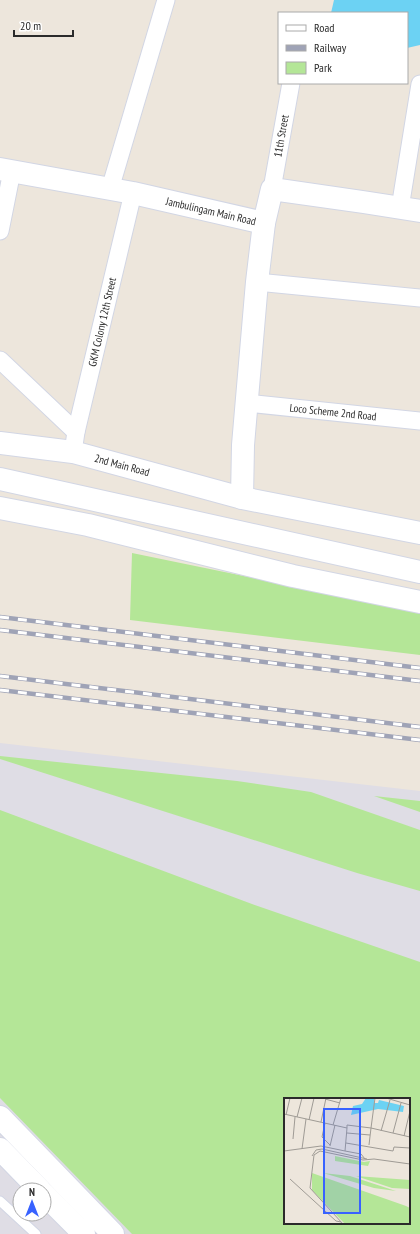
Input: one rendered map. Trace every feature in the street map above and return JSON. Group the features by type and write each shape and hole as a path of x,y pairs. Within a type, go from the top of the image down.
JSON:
{"main road":[{"name":"Jambulingam Main Road","path":"6,170 132,193 264,223 272,189"},
{"path":"272,189 410,210"},
{"path":"242,498 243,445 246,403 264,223"},
{"name":"2nd Main Road","path":"0,443 75,442 242,498 420,533"},
{"path":"0,479 420,572"},
{"path":"0,508 88,525 293,576 420,602"},
{"path":"0,1117 113,1234"},
{"path":"0,1150 32,1182"},
{"path":"52,1202 84,1234"}],"street":[{"path":"110,189 166,0"},
{"name":"11th Street","path":"272,189 291,84"},
{"path":"410,210 420,84"},
{"path":"0,231 6,170"},
{"name":"GKM Colony 12th Street","path":"75,442 132,193"},
{"path":"257,282 420,298"},
{"path":"0,360 75,442"},
{"name":"Loco Scheme 2nd Road","path":"246,403 420,421"}],"lane":[{"path":"0,1201 36,1234"}],"shaded area":[{"path":"0,743 420,791 420,1234 0,1234"}],"green space":[{"path":"132,553 420,612 420,655 130,620"},
{"path":"0,756 237,781 311,792 420,830 420,891 357,873 0,759"},
{"path":"374,796 420,801 420,812"},
{"path":"0,810 252,904 420,962 420,1234 132,1234 0,1098"}],"water":[{"path":"334,0 420,0 420,45 408,48 408,12 331,12"}],"railway":[{"path":"0,617 420,668"},
{"path":"0,630 420,681"},
{"path":"0,676 420,727"},
{"path":"0,690 420,740"}]}
